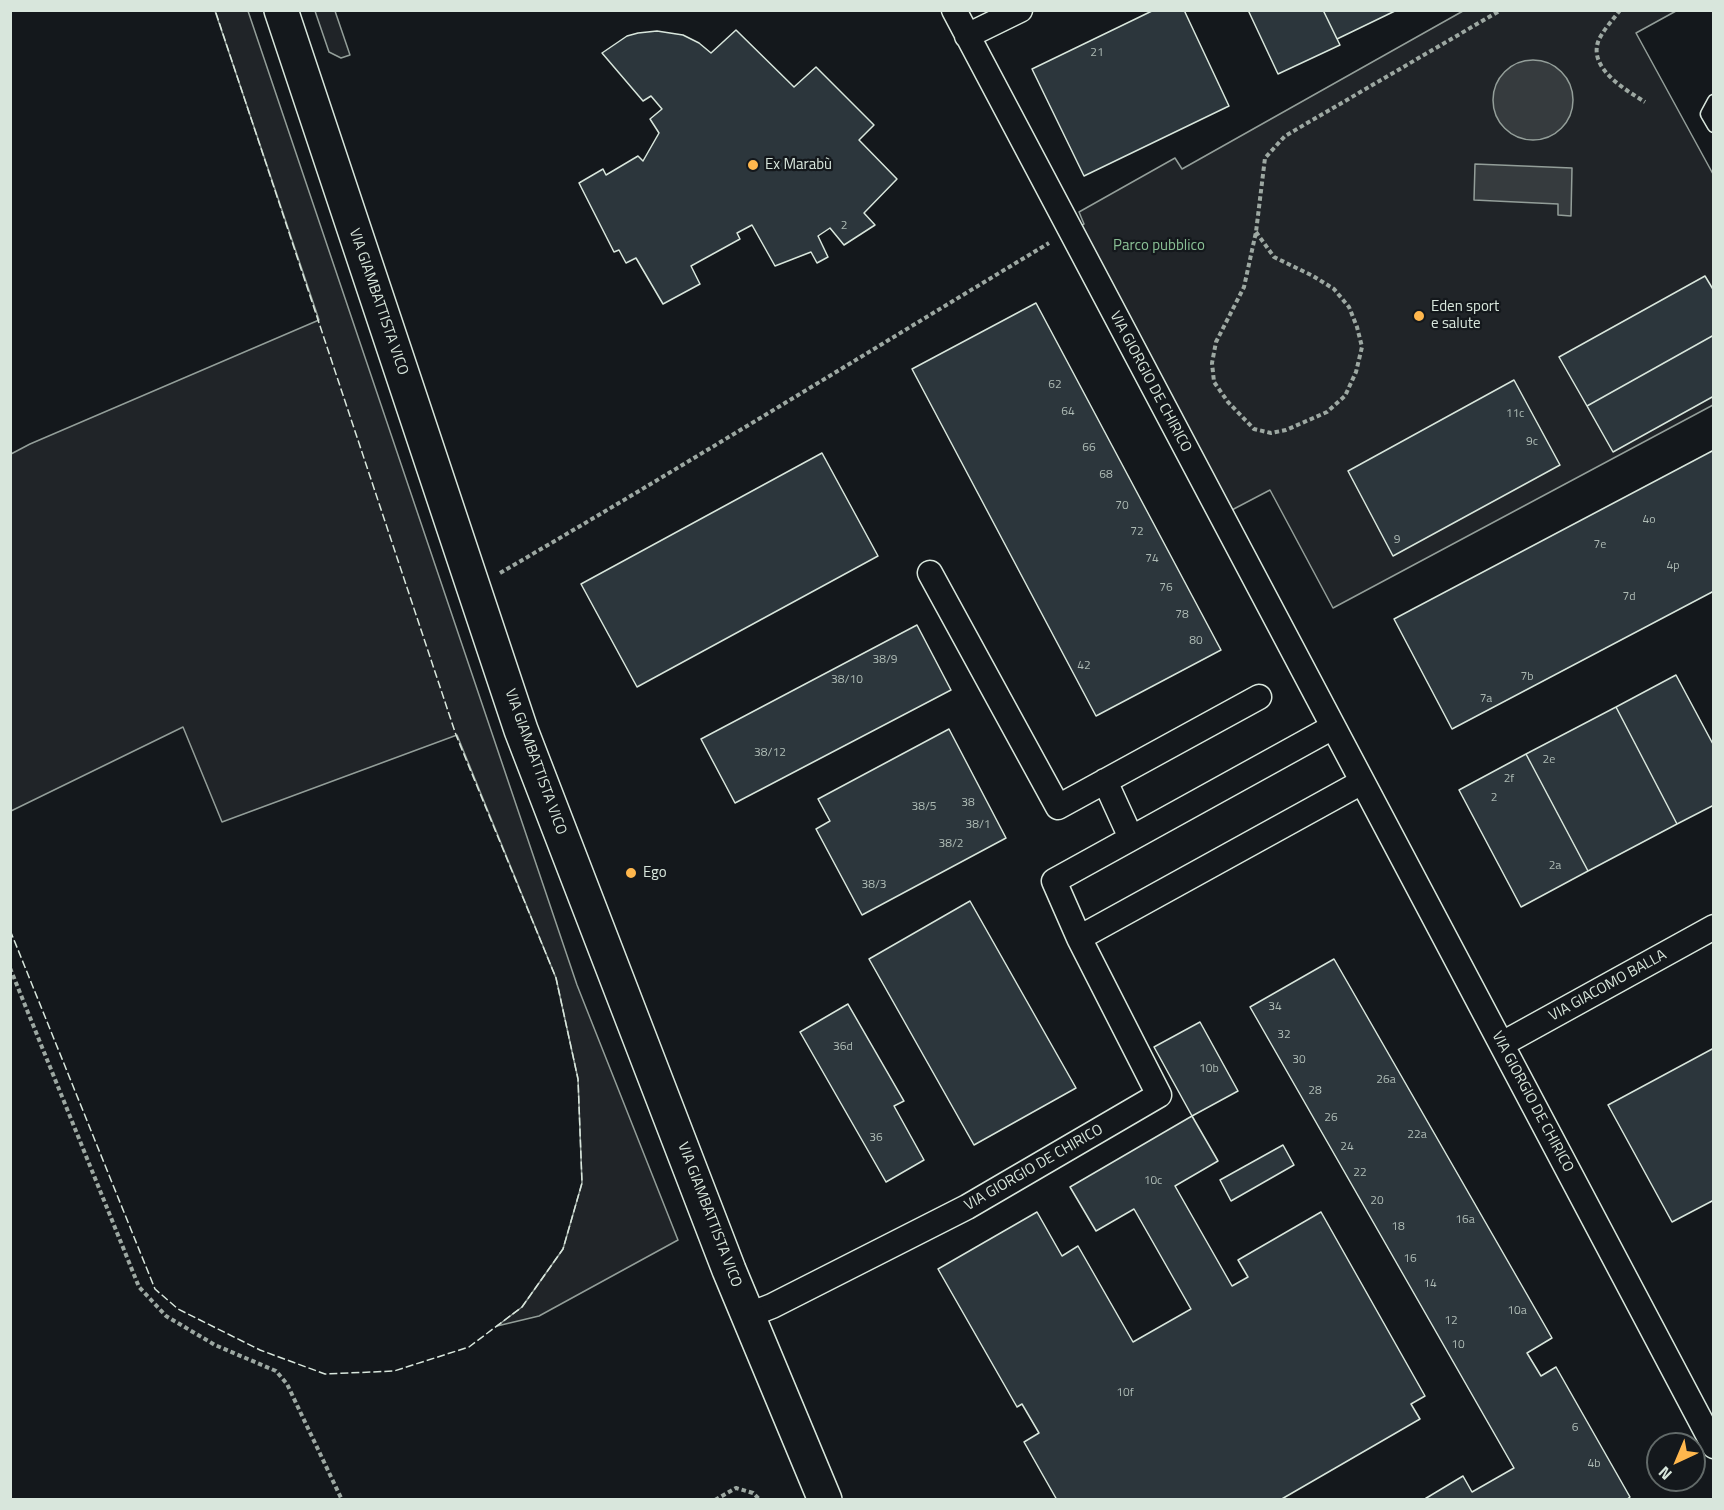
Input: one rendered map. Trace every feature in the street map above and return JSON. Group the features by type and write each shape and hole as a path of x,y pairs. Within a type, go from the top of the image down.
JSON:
{"main road":[{"name":"VIA GIAMBATTISTA VICO","path":"281,10 521,730 729,1270 825,1500"}],"street":[{"name":"VIA GIORGIO DE CHIRICO","path":"954,10 1707,1428 1713,1446"},
{"path":"967,36 1020,10"},
{"path":"930,573 1058,807 1259,698"},
{"name":"VIA GIORGIO DE CHIRICO","path":"749,1315 772,1306 967,1207 1159,1095 1079,938 1054,880 1333,727"},
{"path":"1105,781 1131,838"},
{"path":"1079,938 1362,782"},
{"name":"VIA GIACOMO BALLA","path":"1502,1044 1713,927"}],"lane":[{"path":"1713,101 1707,114 1713,126"}],"path":[{"path":"1256,232 1274,257 1334,289 1349,307 1362,347 1356,372 1345,396 1327,411 1286,430 1270,433 1254,429 1228,402 1214,382 1212,363 1216,342 1244,286 1256,232 1265,158 1285,136 1500,10"},
{"path":"1620,10 1598,42 1598,58 1608,75 1645,102"},
{"path":"499,573 631,497 821,379 1070,231"},
{"path":"10,968 139,1287 166,1316 215,1345 276,1371 287,1384 342,1500"},
{"path":"715,1500 736,1488 753,1493 760,1500"}],"green space":[{"path":"215,11 248,11 577,985 678,1240 539,1316 497,1326 522,1307 563,1249 582,1183 578,1079 556,978 457,735 222,822 183,727 11,811 11,454 319,320"},
{"path":"315,11 335,11 350,55 341,58 329,52"},
{"name":"Eden sport e salute","path":"1463,11 1676,11 1636,33 1713,174 1713,405 1333,608 1270,490 1228,512 1078,227 1084,224 1079,212 1175,158 1182,169"}],"shaded area":[{"path":"1533,60 1548,63 1561,72 1570,85 1573,100 1570,115 1561,128 1548,137 1533,140 1518,137 1505,128 1496,115 1493,100 1496,85 1505,72 1518,63"},
{"path":"1475,164 1572,168 1571,216 1558,215 1558,204 1474,200"}],"building":[{"path":"1154,10 1184,10 1229,106 1084,176 1032,69"},
{"path":"1248,10 1323,10 1340,45 1278,74"},
{"path":"1323,10 1397,10 1337,39"},
{"name":"Ex Marabù","path":"736,30 794,87 816,67 874,125 859,140 897,179 864,213 875,225 844,245 830,228 818,236 828,257 817,263 811,252 775,266 752,225 737,233 740,239 691,266 700,284 663,304 636,258 626,263 619,250 614,252 579,183 603,169 606,175 638,156 643,161 659,133 650,119 662,109 651,96 643,101 602,53 627,36 657,31 683,35 699,43 711,53"},
{"path":"1705,276 1714,291 1714,335 1587,406 1559,357"},
{"path":"1036,303 1221,650 1096,716 912,369"},
{"path":"1714,335 1714,396 1613,452 1587,406"},
{"path":"1514,380 1560,465 1393,556 1348,471"},
{"path":"1714,450 1714,591 1452,729 1394,619"},
{"path":"822,453 878,556 637,687 581,584"},
{"path":"917,625 951,690 735,803 701,739"},
{"path":"1676,675 1714,746 1714,805 1677,824 1616,707"},
{"path":"1616,707 1677,824 1588,871 1526,754"},
{"path":"949,729 1006,838 862,915 816,829 830,821 818,799"},
{"path":"1526,754 1588,871 1521,907 1459,790"},
{"path":"970,901 1076,1088 974,1145 869,959"},
{"path":"1334,959 1552,1338 1527,1353 1541,1376 1556,1367 1630,1497 1626,1500 1423,1500 1463,1476 1472,1492 1514,1468 1250,1007"},
{"path":"848,1004 904,1101 894,1106 924,1160 886,1182 800,1032"},
{"path":"1200,1022 1238,1091 1192,1116 1154,1047"},
{"path":"1714,1048 1714,1200 1672,1222 1608,1105"},
{"path":"1192,1116 1218,1161 1175,1186 1232,1286 1248,1277 1238,1260 1321,1212 1425,1396 1411,1404 1420,1419 1280,1500 1057,1500 1024,1442 1039,1433 1022,1404 1017,1407 938,1269 1037,1212 1062,1256 1078,1246 1133,1342 1191,1309 1134,1209 1096,1231 1070,1187"},
{"path":"1283,1145 1294,1165 1231,1201 1220,1180"}],"fence":[{"path":"10,930 155,1289 178,1309 260,1350 325,1374 394,1371 469,1347 522,1307 563,1249 582,1183 578,1079 556,978 456,735 215,10"}],"place":[{"name":"Ex Marabù","path":"753,165"},
{"name":"Eden sport e salute","path":"1419,316"},
{"name":"Ego","path":"631,873"}],"park label":[{"name":"Parco pubblico","path":"1159,246"}]}
